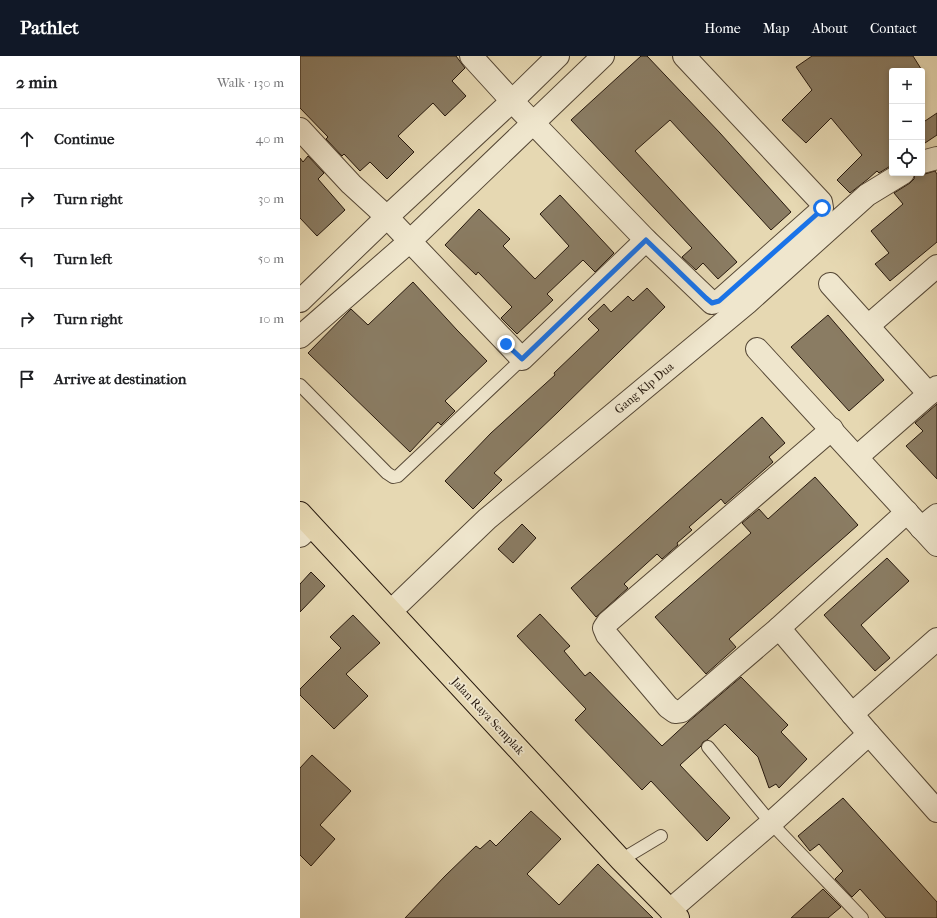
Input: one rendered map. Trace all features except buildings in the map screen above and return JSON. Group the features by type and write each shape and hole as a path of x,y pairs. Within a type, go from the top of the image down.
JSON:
{"main road":[{"name":"Jalan Raya Semplak","path":"304,525 391,611 630,855 674,914"}],"street":[{"path":"471,56 512,101 646,240 712,303 719,301 822,208 821,202 684,56"},
{"path":"300,300 558,56"},
{"path":"300,337 410,241 603,56"},
{"path":"300,129 351,184 387,217 522,359 646,240"},
{"path":"925,161 937,158"},
{"name":"Gang Klp Dua","path":"391,611 487,518 747,303 867,195 898,176"},
{"path":"868,326 937,266"},
{"path":"830,284 868,326 933,390 857,457"},
{"path":"757,349 907,512 929,522 937,545"},
{"path":"832,429 608,622 604,628 607,635 668,707 675,712 682,711 778,628 907,512"},
{"path":"778,628 869,734 934,803"},
{"path":"852,714 937,639"},
{"path":"674,914 869,734"}],"lane":[{"path":"300,385 387,473 394,477 398,476 522,359"},
{"path":"708,747 771,823 862,918"},
{"path":"630,855 661,836"}],"route":[{"path":"506,344 522,359 646,240 706,298 712,303 719,301 822,208"}]}
